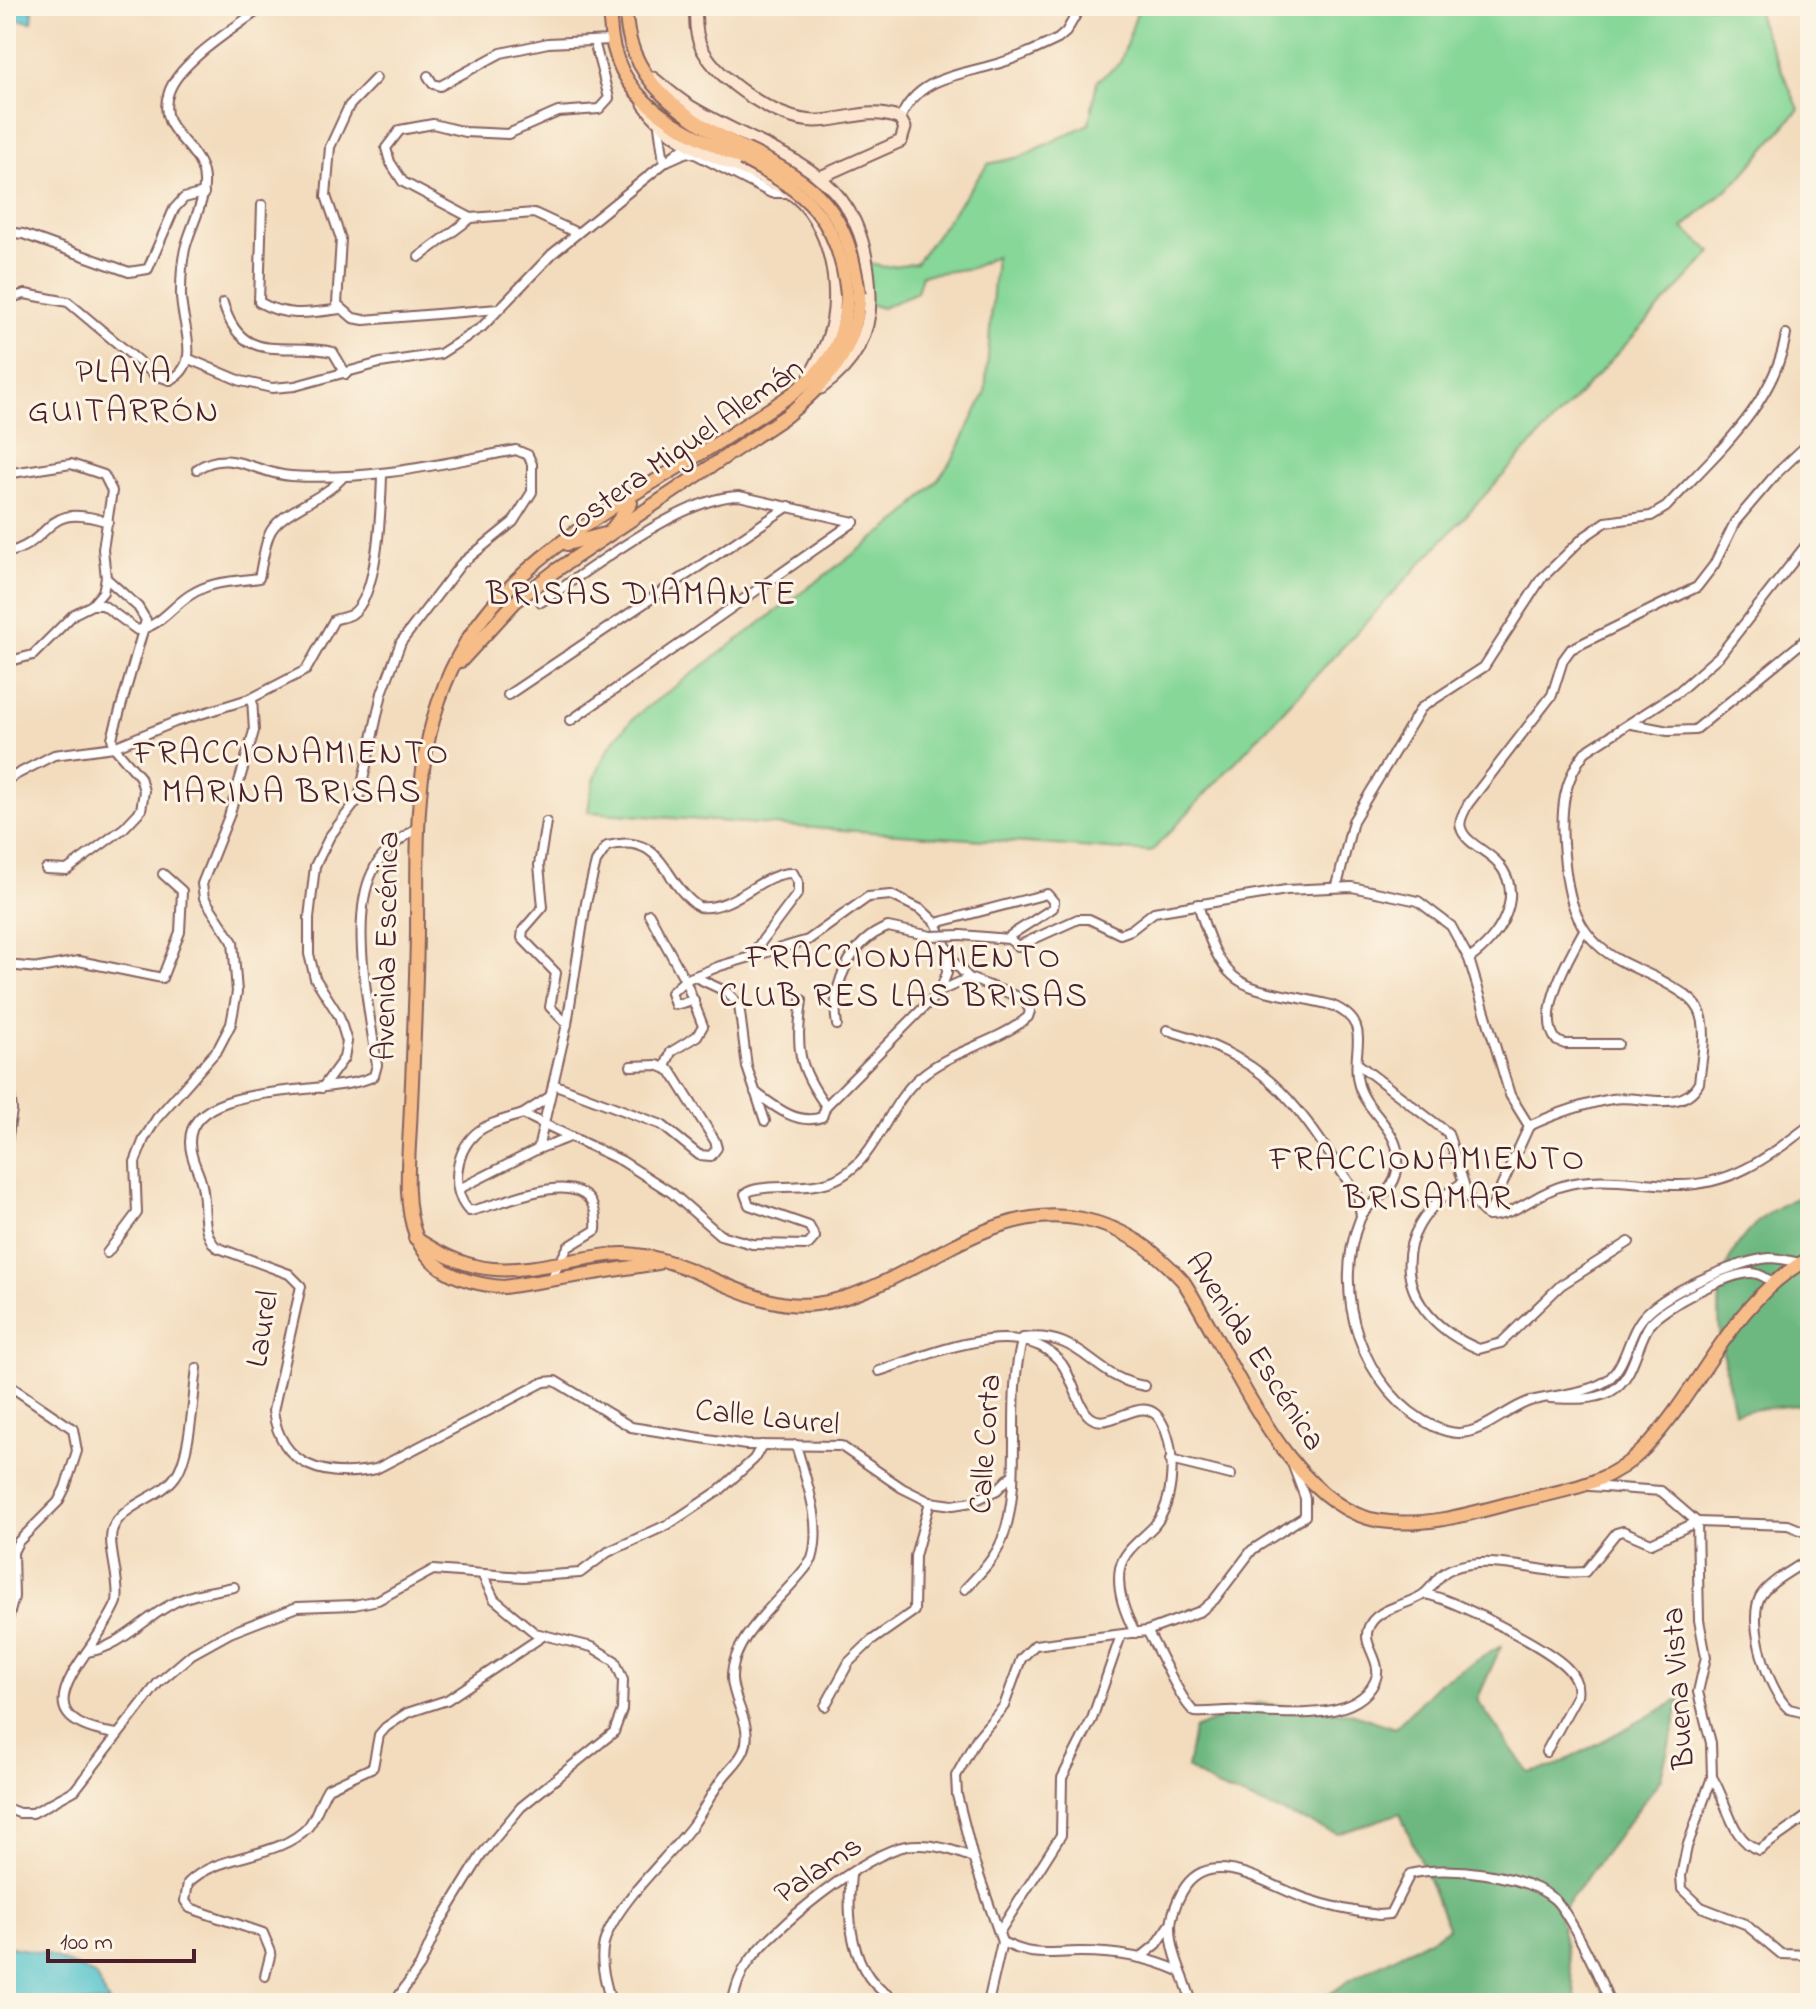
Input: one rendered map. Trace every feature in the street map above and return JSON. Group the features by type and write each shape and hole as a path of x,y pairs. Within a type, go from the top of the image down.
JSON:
{"main road":[{"path":"610,6 611,40"},
{"name":"Costera Miguel Alemán","path":"626,6 625,28 635,57 645,72 674,108 743,154"},
{"name":"Costera Miguel Alemán","path":"611,40 635,95 644,104 696,136 786,168 813,187 829,206 849,246 853,294 852,339 835,371 711,448"},
{"name":"Costera Miguel Alemán","path":"456,666 515,602 609,533 733,453 812,386"},
{"name":"Avenida Escénica","path":"667,1263 602,1270 526,1286 479,1285 425,1256 415,1238 409,1210 408,1176 416,1027 415,829 428,731 467,642 507,591 556,547 711,448"},
{"path":"556,547 609,533 642,492"},
{"name":"Avenida Escénica","path":"415,1238 439,1254 474,1268 502,1271 619,1254 667,1263 761,1298 792,1305 816,1304 854,1296 958,1243 1019,1219 1033,1216 1070,1217 1101,1223 1134,1237 1161,1256 1183,1281 1291,1462 1324,1496 1349,1511 1379,1521 1453,1518 1587,1485 1627,1465 1645,1448 1731,1328 1774,1283 1805,1260"}],"street":[{"path":"6,299 25,294 68,302 164,378 170,380 182,374 189,359 180,295 185,250 204,193 201,165 177,138 171,124 168,93 177,78 214,43 264,6"},
{"path":"664,162 687,152 771,193 789,192 901,141 905,128 900,119 876,112 811,121 762,103 732,82 702,48 696,6"},
{"path":"900,119 907,103 931,83 996,65 1058,39 1066,32 1081,6"},
{"path":"428,76 433,84 440,86 501,53 548,43 611,40"},
{"path":"471,218 403,182 390,162 386,148 400,130 433,124 465,132 508,134 558,112 599,109 609,98 594,41"},
{"path":"645,72 690,106 801,162 835,189 857,230 869,280 870,307 860,348 836,377 812,386"},
{"path":"376,78 349,106 335,130 328,162 326,196 341,239 335,289 337,304 353,318 364,320 498,309"},
{"path":"644,104 659,126 789,192 809,212 833,269 829,336 812,386"},
{"path":"659,126 664,162"},
{"path":"189,359 241,381 272,388 346,374 380,363 440,354 460,344 577,233 623,200 689,143"},
{"path":"6,232 23,234 129,272 148,269 174,209 184,198 204,193"},
{"path":"262,205 259,302 271,309 295,315 341,309"},
{"path":"419,257 471,218 534,213 577,233"},
{"path":"247,264 260,263"},
{"path":"223,303 230,326 254,345 278,351 333,352 346,374"},
{"path":"1337,886 1353,821 1421,708 1484,667 1541,579 1584,537 1606,522 1651,516 1666,507 1757,406 1783,354 1786,334"},
{"path":"1469,959 1499,934 1509,897 1504,873 1460,829 1468,804 1552,695 1563,660 1582,643 1697,587 1714,565 1735,522 1775,475 1810,442"},
{"path":"197,469 210,460 227,458 288,476 382,475 516,450 528,455 532,464 532,492 513,522 461,564 401,642 382,693 366,754 366,779 359,798 330,836 315,866 309,918 309,954 315,978 339,1016 347,1042 344,1058 322,1088"},
{"path":"6,474 71,464 104,475 112,491 103,549 106,578 103,592 92,605 74,614 33,655 6,662"},
{"path":"6,780 54,755 114,747 175,722 252,698 306,670 334,620 353,614 361,602 381,532 382,475"},
{"path":"92,605 103,605 137,630 144,629 157,624 189,595 215,582 259,578 269,533 280,520 323,496 343,477"},
{"path":"541,602 689,508 725,496 789,506 854,522 570,721"},
{"path":"508,695 789,506"},
{"path":"6,553 24,547 57,517 83,513 108,522"},
{"path":"609,533 620,551"},
{"path":"1488,1216 1529,1126 1553,1115 1614,1098 1656,1101 1683,1098 1699,1083 1702,1032 1699,1009 1679,991 1606,953 1583,932 1569,894 1562,825 1564,791 1574,766 1585,752 1678,692 1719,656 1810,540"},
{"path":"46,869 67,870 124,828 141,810 144,791 140,777 134,766 114,747 114,730 146,620 138,607 106,578"},
{"path":"1631,724 1668,731 1695,730 1810,636"},
{"path":"107,1253 137,1213 135,1162 144,1139 157,1118 218,1049 231,1024 237,992 233,942 204,898 202,884 229,816 254,731 256,711 252,698"},
{"path":"546,822 539,865 543,907 523,930 522,938 556,973 550,1007 567,1024"},
{"name":"Laurel","path":"415,829 399,840 373,870 363,908 376,1072 366,1080 260,1095 218,1105 199,1118 191,1131 190,1142 207,1201 204,1227 216,1247 289,1274 301,1286 273,1411 276,1432 287,1450 309,1465 330,1472 353,1474 376,1469 533,1388 555,1381"},
{"path":"538,1149 567,1024 586,903 596,862 607,846 634,843 652,851 699,907 721,905 780,875 793,873 798,882 798,893 750,957"},
{"path":"6,965 39,968 79,961 162,978 180,932 182,891 163,874"},
{"path":"1009,939 1013,945 1025,945 1078,919 1089,919 1120,934 1131,930 1154,912 1286,890 1337,886 1388,892 1429,906 1451,926 1469,959 1510,1095 1529,1126"},
{"path":"936,923 1041,893 1051,896 1053,908 1048,914 1015,930 1009,939"},
{"path":"523,1114 622,1161 672,1193 707,1227 734,1242 808,1245 815,1237 809,1226 749,1205 745,1194 759,1189 821,1186 853,1170 866,1156 900,1096 923,1074 1028,1017 1030,1011 1024,999 969,978 949,957 936,923 906,900 881,894 850,909 827,930 808,940 690,978 674,987 673,1002 680,1006 694,1000"},
{"path":"1198,904 1211,948 1229,974 1248,988 1340,1009 1350,1017 1359,1034 1358,1086 1383,1121 1399,1154 1396,1177 1384,1197 1361,1216"},
{"path":"649,914 690,978 700,1012 702,1033 671,1052 665,1067"},
{"path":"837,1025 836,997 841,978 866,940 888,927 931,936 1009,939"},
{"path":"1583,932 1559,976 1553,999 1552,1032 1557,1041 1565,1044 1618,1044"},
{"path":"940,991 949,957"},
{"path":"690,978 727,992 739,1005 747,1067 765,1121"},
{"path":"755,1091 775,1106 807,1120 822,1117 826,1106 940,991 969,978"},
{"path":"802,1000 797,1049 809,1082 826,1106"},
{"path":"1167,1030 1234,1054 1282,1090 1358,1196 1361,1216 1346,1287 1362,1348 1384,1386 1436,1428 1458,1433 1545,1397 1596,1387 1617,1370 1636,1328 1655,1305 1737,1266 1766,1258 1805,1260"},
{"path":"6,1059 12,1110 6,1148"},
{"path":"1358,1064 1448,1133 1462,1183 1475,1206 1488,1216"},
{"path":"553,1084 662,1125 699,1155 711,1156 717,1148 715,1141 677,1078 665,1067 631,1066"},
{"path":"549,1097 523,1114 477,1132 459,1159 459,1189 469,1211 547,1188 578,1192 591,1204 597,1226 595,1232 575,1239 550,1281"},
{"path":"1488,1216 1516,1209 1561,1186 1595,1180 1673,1185 1726,1179 1761,1163 1810,1125"},
{"path":"459,1189 538,1149 570,1137"},
{"path":"1462,1183 1445,1194 1425,1215 1411,1243 1408,1262 1411,1291 1423,1312 1439,1328 1479,1349 1501,1343 1561,1285 1629,1242"},
{"path":"1545,1397 1583,1399 1612,1391 1632,1367 1642,1337 1664,1309 1738,1274 1753,1272 1774,1283"},
{"path":"1023,1338 1051,1353 1063,1366 1082,1408 1095,1421 1103,1423 1137,1409 1155,1413 1166,1432 1170,1460 1169,1490 1157,1523 1126,1553 1121,1566 1121,1600 1135,1633"},
{"path":"879,1371 961,1346 1023,1338 1057,1338 1120,1379 1145,1386"},
{"name":"Calle Corta","path":"965,1589 984,1569 1002,1539 1011,1476 1015,1379 1023,1338"},
{"path":"117,1734 84,1728 69,1718 64,1709 66,1683 117,1602 119,1590 111,1538 113,1529 129,1512 166,1486 180,1469 197,1368"},
{"name":"Calle Laurel","path":"555,1381 631,1427 762,1445 841,1446 902,1488 930,1502 953,1505 972,1502 997,1490 1011,1476"},
{"path":"6,1627 14,1597 13,1552 18,1542 58,1502 73,1469 77,1451 73,1429 13,1388"},
{"path":"6,1808 19,1813 33,1813 62,1800 75,1790 117,1734 175,1668 230,1633 297,1607 354,1605 378,1600 433,1570 483,1576 580,1573 608,1552 660,1529 702,1503 737,1476 762,1445"},
{"path":"611,2003 602,1961 605,1941 614,1923 668,1851 691,1828 723,1777 740,1758 747,1735 732,1682 737,1656 753,1629 812,1559 816,1547 812,1501 796,1445"},
{"path":"1170,1460 1231,1475"},
{"path":"988,2003 1002,1942 973,1858 957,1795 956,1776 977,1738 1004,1706 1021,1659 1035,1645 1147,1631 1201,1611 1214,1600 1252,1550 1305,1516 1305,1498 1291,1462"},
{"path":"1587,1485 1661,1491 1682,1505 1697,1522"},
{"path":"825,1706 849,1662 871,1641 914,1611 915,1556 930,1502"},
{"path":"1147,1631 1190,1709 1206,1713 1238,1711 1305,1715 1347,1703 1370,1689 1378,1668 1367,1635 1370,1623 1382,1613 1424,1594 1439,1576 1451,1569 1479,1564 1515,1564 1585,1572 1616,1533 1623,1531 1651,1543 1697,1522 1788,1525 1810,1534"},
{"name":"Buena Vista","path":"1697,1522 1699,1620 1706,1657 1698,1692 1711,1743 1712,1777 1687,1847 1681,1876 1682,1889 1701,1907 1745,1924 1781,1954 1810,1955"},
{"path":"1810,1558 1763,1592 1757,1610 1770,1682 1789,1709 1810,1714"},
{"path":"394,2003 420,1966 439,1924 482,1854 521,1807 604,1742 620,1721 624,1695 620,1669 615,1661 592,1647 543,1636 512,1617 494,1599 483,1576"},
{"path":"87,1652 119,1641 170,1604 234,1587"},
{"path":"1424,1594 1457,1603 1483,1617 1556,1659 1574,1676 1578,1685 1577,1695 1546,1752"},
{"path":"1000,1931 1061,1835 1062,1778 1092,1719 1121,1635"},
{"path":"265,1976 271,1952 263,1933 190,1908 185,1901 188,1883 213,1868 296,1837 311,1823 328,1788 373,1767 379,1735 386,1727 407,1713 447,1700 543,1636"},
{"path":"1712,1777 1726,1800 1735,1831 1749,1847 1759,1850 1810,1814"},
{"name":"Palams","path":"732,2003 739,1977 779,1926 876,1859 912,1845 938,1847 973,1858"},
{"path":"1140,1958 1163,1937 1187,1883 1200,1871 1237,1871 1310,1900 1379,1915 1390,1914 1410,1874 1427,1870 1468,1872 1525,1885 1553,1898 1610,2003"},
{"path":"851,1875 849,1900 860,1963 878,1991 905,2003"},
{"path":"1171,1924 1179,1971 1192,2003"},
{"path":"1002,1942 1035,1955 1082,1952 1140,1958 1179,1971"}],"green space":[{"path":"1143,6 1758,6 1759,20 1799,109 1742,176 1683,228 1712,252 1151,852 588,812 593,783 603,758 618,735 638,714 902,518 937,481 954,457 985,394 996,256 972,268 922,275 917,292 882,308 856,300 859,262 884,267 916,263 988,164 1020,157 1089,124 1097,81 1120,63 1137,13"},
{"path":"1810,1191 1810,1410 1805,1404 1734,1412 1720,1332 1722,1281 1730,1258 1745,1235 1766,1215"},
{"path":"1501,1646 1477,1700 1528,1772 1554,1767 1681,1699 1660,1780 1559,1914 1577,2003 1316,2003 1350,1980 1449,1929 1400,1813 1338,1834 1214,1786 1187,1768 1194,1729 1257,1703 1351,1713 1395,1728 1439,1683"}],"water":[{"path":"6,6 33,6 32,22 6,18"},
{"path":"6,1946 43,1953 95,1975 109,2003 6,2003"}],"district":[{"name":"PLAYA GUITARRÓN","path":"124,394"},
{"name":"BRISAS DIAMANTE","path":"642,596"},
{"name":"FRACCIONAMIENTO MARINA BRISAS","path":"292,774"},
{"name":"FRACCIONAMIENTO CLUB RES LAS BRISAS","path":"904,978"},
{"name":"FRACCIONAMIENTO BRISAMAR","path":"1428,1180"}]}
